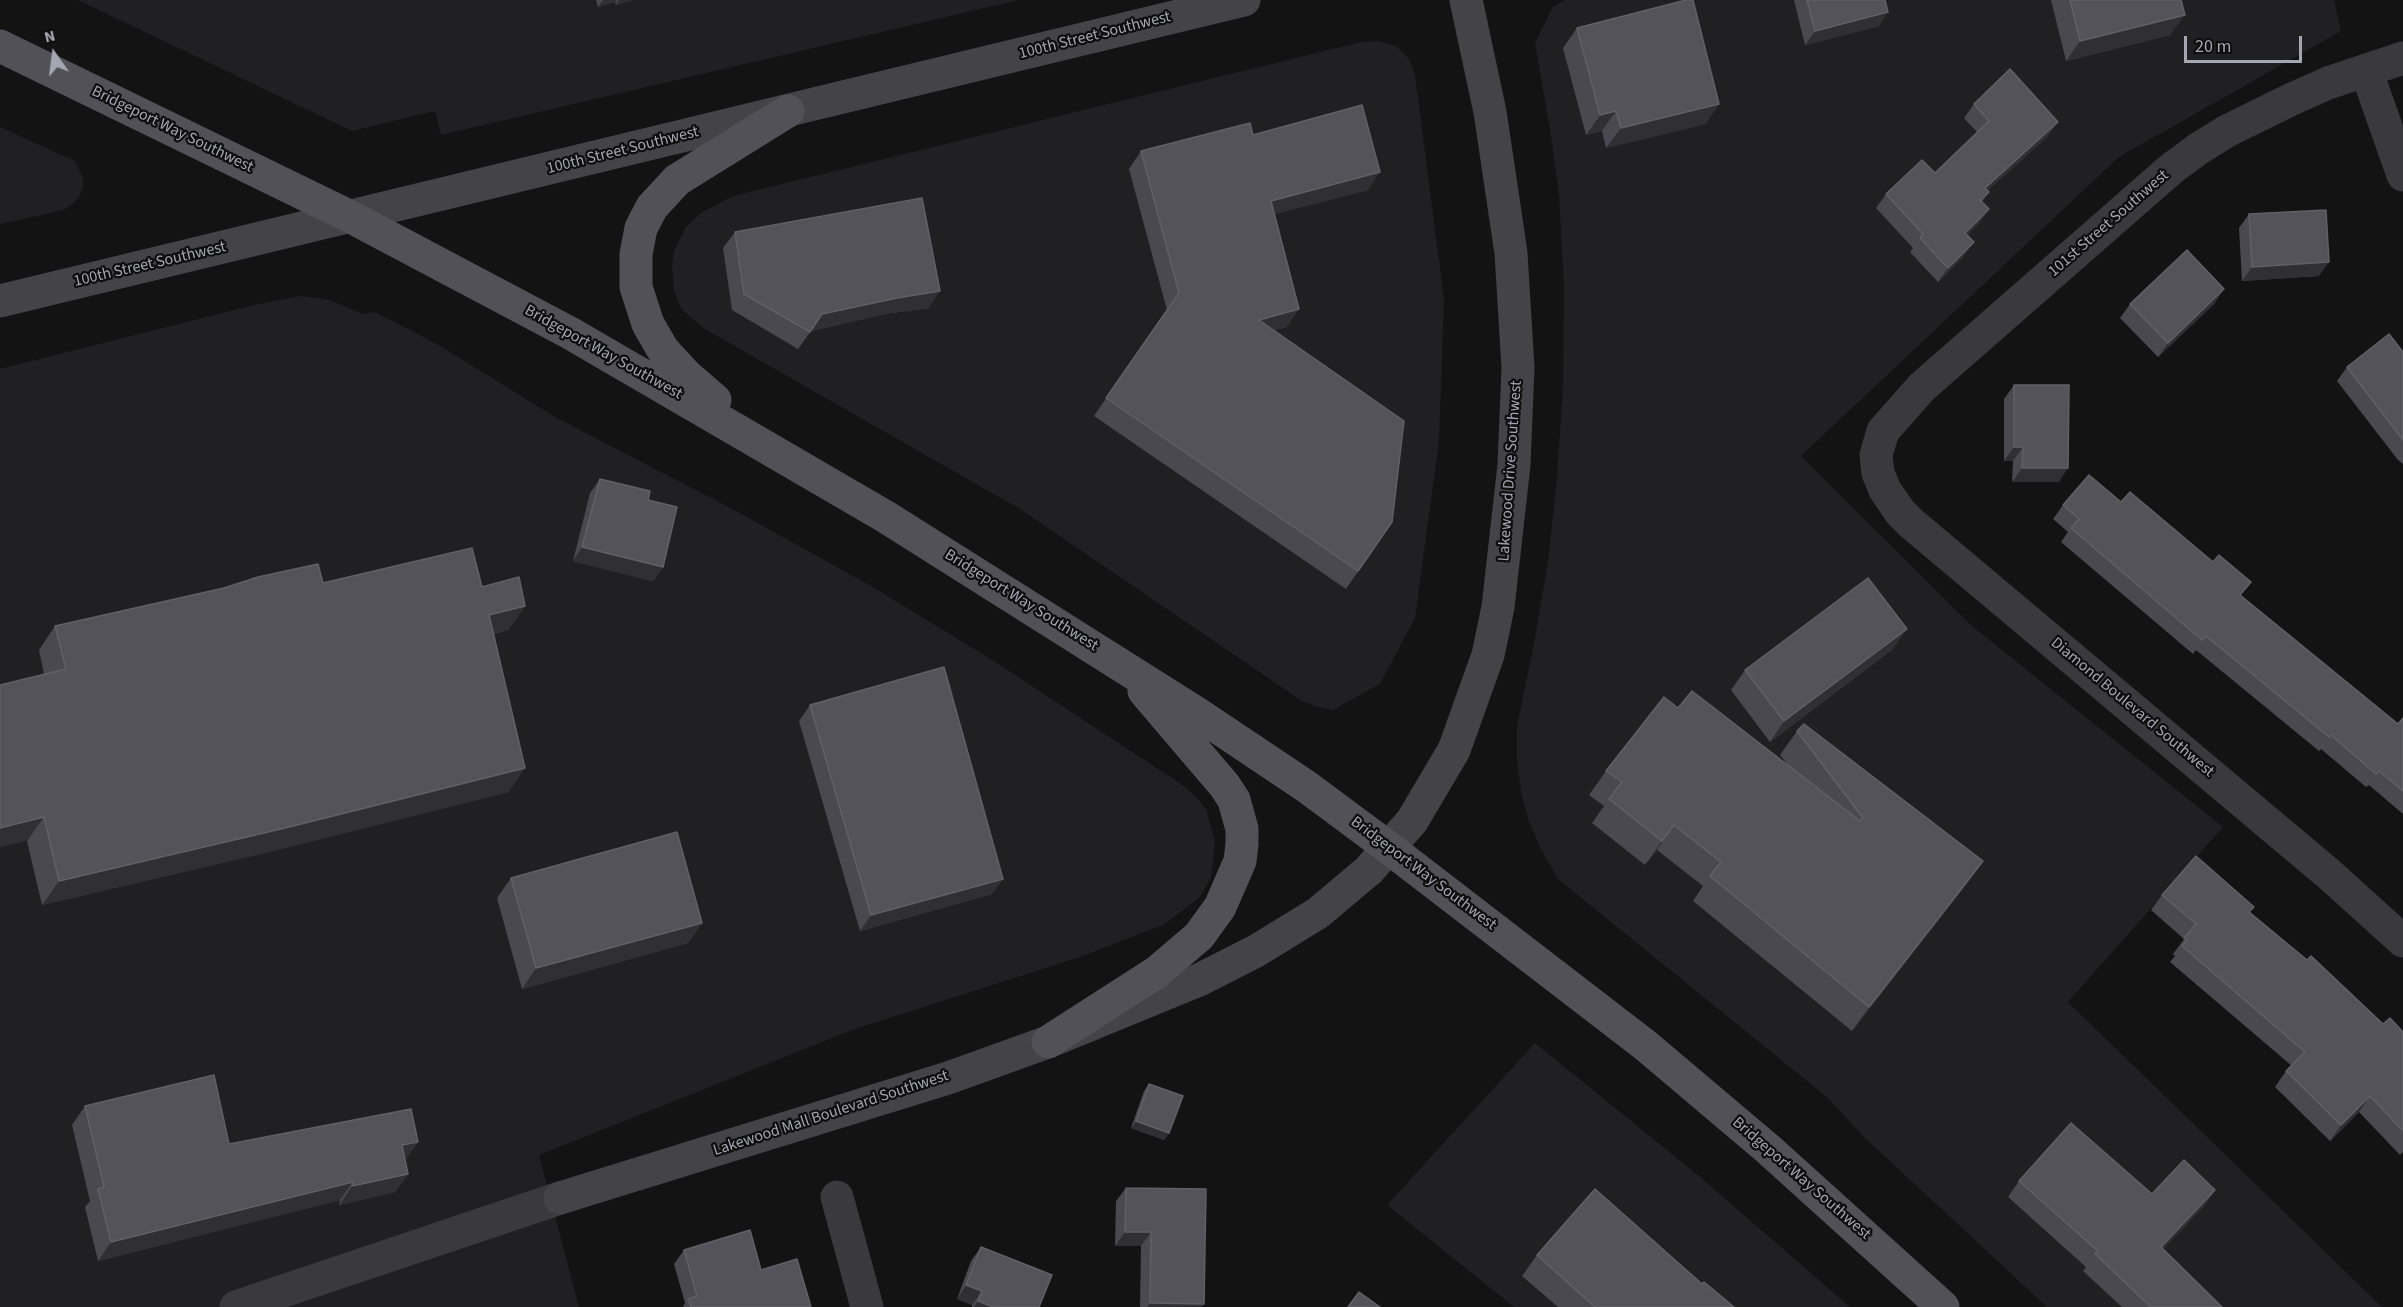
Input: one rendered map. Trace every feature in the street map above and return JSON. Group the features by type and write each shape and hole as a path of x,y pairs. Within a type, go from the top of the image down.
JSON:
{"main road":[{"name":"100th Street Southwest","path":"0,301 351,218 1245,0"},
{"name":"Lakewood Drive Southwest","path":"1389,848 1430,795 1465,724 1490,645 1498,607 1510,514 1518,382 1515,297 1501,174 1466,0"},
{"name":"Bridgeport Way Southwest","path":"0,46 351,218 570,333 886,517 1121,664 1280,769 1389,848 1645,1045 1768,1149 1943,1307"},
{"path":"774,450 686,375 663,350 648,324 636,287 636,254 642,228 652,207 677,180 788,111"},
{"path":"1048,1042 1157,972 1199,936 1220,907 1240,861 1242,830 1234,800 1225,786 1121,664"},
{"name":"Lakewood Mall Boulevard Southwest","path":"560,1198 862,1106 1048,1042 1155,999 1256,951 1298,927 1335,900 1369,870 1389,848"}],"street":[{"name":"101st Street Southwest","path":"1876,464 1878,442 1883,431 1922,387 2198,148 2254,117 2328,83 2403,58"},
{"path":"2366,70 2403,175"},
{"name":"Diamond Boulevard Southwest","path":"1876,464 1885,490 1900,512 1911,523 2321,867 2403,941"},
{"path":"837,1197 867,1307"},
{"name":"Lakewood Mall Boulevard Southwest","path":"236,1307 560,1198"}],"shaded area":[{"path":"78,0 1019,0 441,135 435,111 352,131"},
{"path":"1565,0 2334,0 2341,31 2119,157 1801,456 1972,626 2223,827 2068,1002 2382,1307 2047,1307 1864,1137 1828,1098 1558,879 1529,822 1521,792 1517,759 1517,726 1548,561 1557,478 1563,384 1564,290 1559,195 1535,43 1553,7"},
{"path":"1378,41 1396,46 1409,59 1415,74 1444,300 1439,441 1415,618 1380,684 1333,710 1302,701 1020,509 705,329 682,310 674,291 672,267 674,251 686,227 701,213 733,196 1361,42"},
{"path":"0,127 75,161 83,178 83,187 79,197 64,210 0,224"},
{"path":"300,296 330,300 363,314 375,312 437,344 555,417 736,511 871,586 989,658 1181,784 1206,809 1215,841 1211,878 1200,897 1165,924 1080,957 855,1029 539,1155 579,1307 0,1307 0,369 254,305"},
{"path":"1535,1043 1699,1176 1850,1307 1514,1307 1387,1205"}],"building":[{"path":"1693,0 1719,104 1621,128 1616,111 1600,115 1577,28"},
{"path":"1807,0 1885,0 1888,12 1815,31"},
{"path":"2070,0 2181,0 2185,15 2080,41"},
{"path":"2010,69 2058,122 1985,188 1989,192 1980,200 1989,209 1965,233 1974,242 1948,268 1920,238 1923,234 1886,194 1922,160 1935,173 1989,121 1974,104"},
{"path":"1362,105 1380,172 1271,201 1299,309 1259,320 1404,421 1392,522 1358,571 1106,398 1179,293 1141,151 1250,123 1253,135"},
{"path":"922,198 940,291 822,314 810,332 744,294 735,232"},
{"path":"2326,210 2329,262 2252,267 2249,214"},
{"path":"2187,250 2224,289 2168,343 2130,304"},
{"path":"2389,334 2403,352 2403,440 2347,367"},
{"path":"2014,385 2069,385 2068,468 2022,468 2023,447 2014,447"},
{"path":"2089,475 2121,502 2130,492 2213,562 2219,555 2251,582 2240,595 2398,724 2403,718 2403,791 2379,771 2376,774 2331,735 2329,737 2206,636 2202,640 2071,528 2079,519 2063,505"},
{"path":"600,479 650,491 648,500 677,507 663,567 582,547"},
{"path":"472,548 482,587 519,577 525,606 489,615 525,768 59,881 44,817 0,828 0,685 66,669 55,626 318,564 323,583"},
{"path":"1868,578 1907,629 1784,721 1745,670"},
{"path":"944,667 1003,879 871,915 810,705"},
{"path":"1692,691 1860,821 1863,818 1797,731 1804,724 1983,861 1869,1007 1710,876 1721,862 1674,825 1662,841 1609,799 1622,782 1606,771 1664,697 1678,708"},
{"path":"677,832 702,923 536,968 511,878"},
{"path":"2196,856 2254,907 2249,912 2307,960 2311,956 2383,1024 2390,1018 2403,1032 2403,1131 2370,1096 2341,1125 2286,1071 2305,1052 2182,946 2187,940 2184,938 2196,924 2162,895"},
{"path":"214,1075 229,1144 411,1109 418,1142 402,1145 408,1174 352,1186 353,1182 111,1242 98,1189 104,1187 85,1106"},
{"path":"1149,1084 1183,1096 1169,1133 1136,1121"},
{"path":"2071,1123 2152,1194 2184,1160 2215,1190 2161,1247 2222,1307 2151,1307 2095,1254 2098,1251 2019,1181"},
{"path":"1126,1188 1206,1189 1204,1304 1150,1303 1151,1232 1125,1232"},
{"path":"1595,1189 1702,1284 1704,1282 1734,1307 1595,1307 1537,1255"},
{"path":"750,1230 761,1270 797,1259 811,1307 691,1307 688,1299 697,1296 684,1250"},
{"path":"981,1247 1052,1275 1039,1307 993,1307 978,1301 982,1291 966,1285"},
{"path":"1359,1292 1380,1307 1348,1307"}]}
